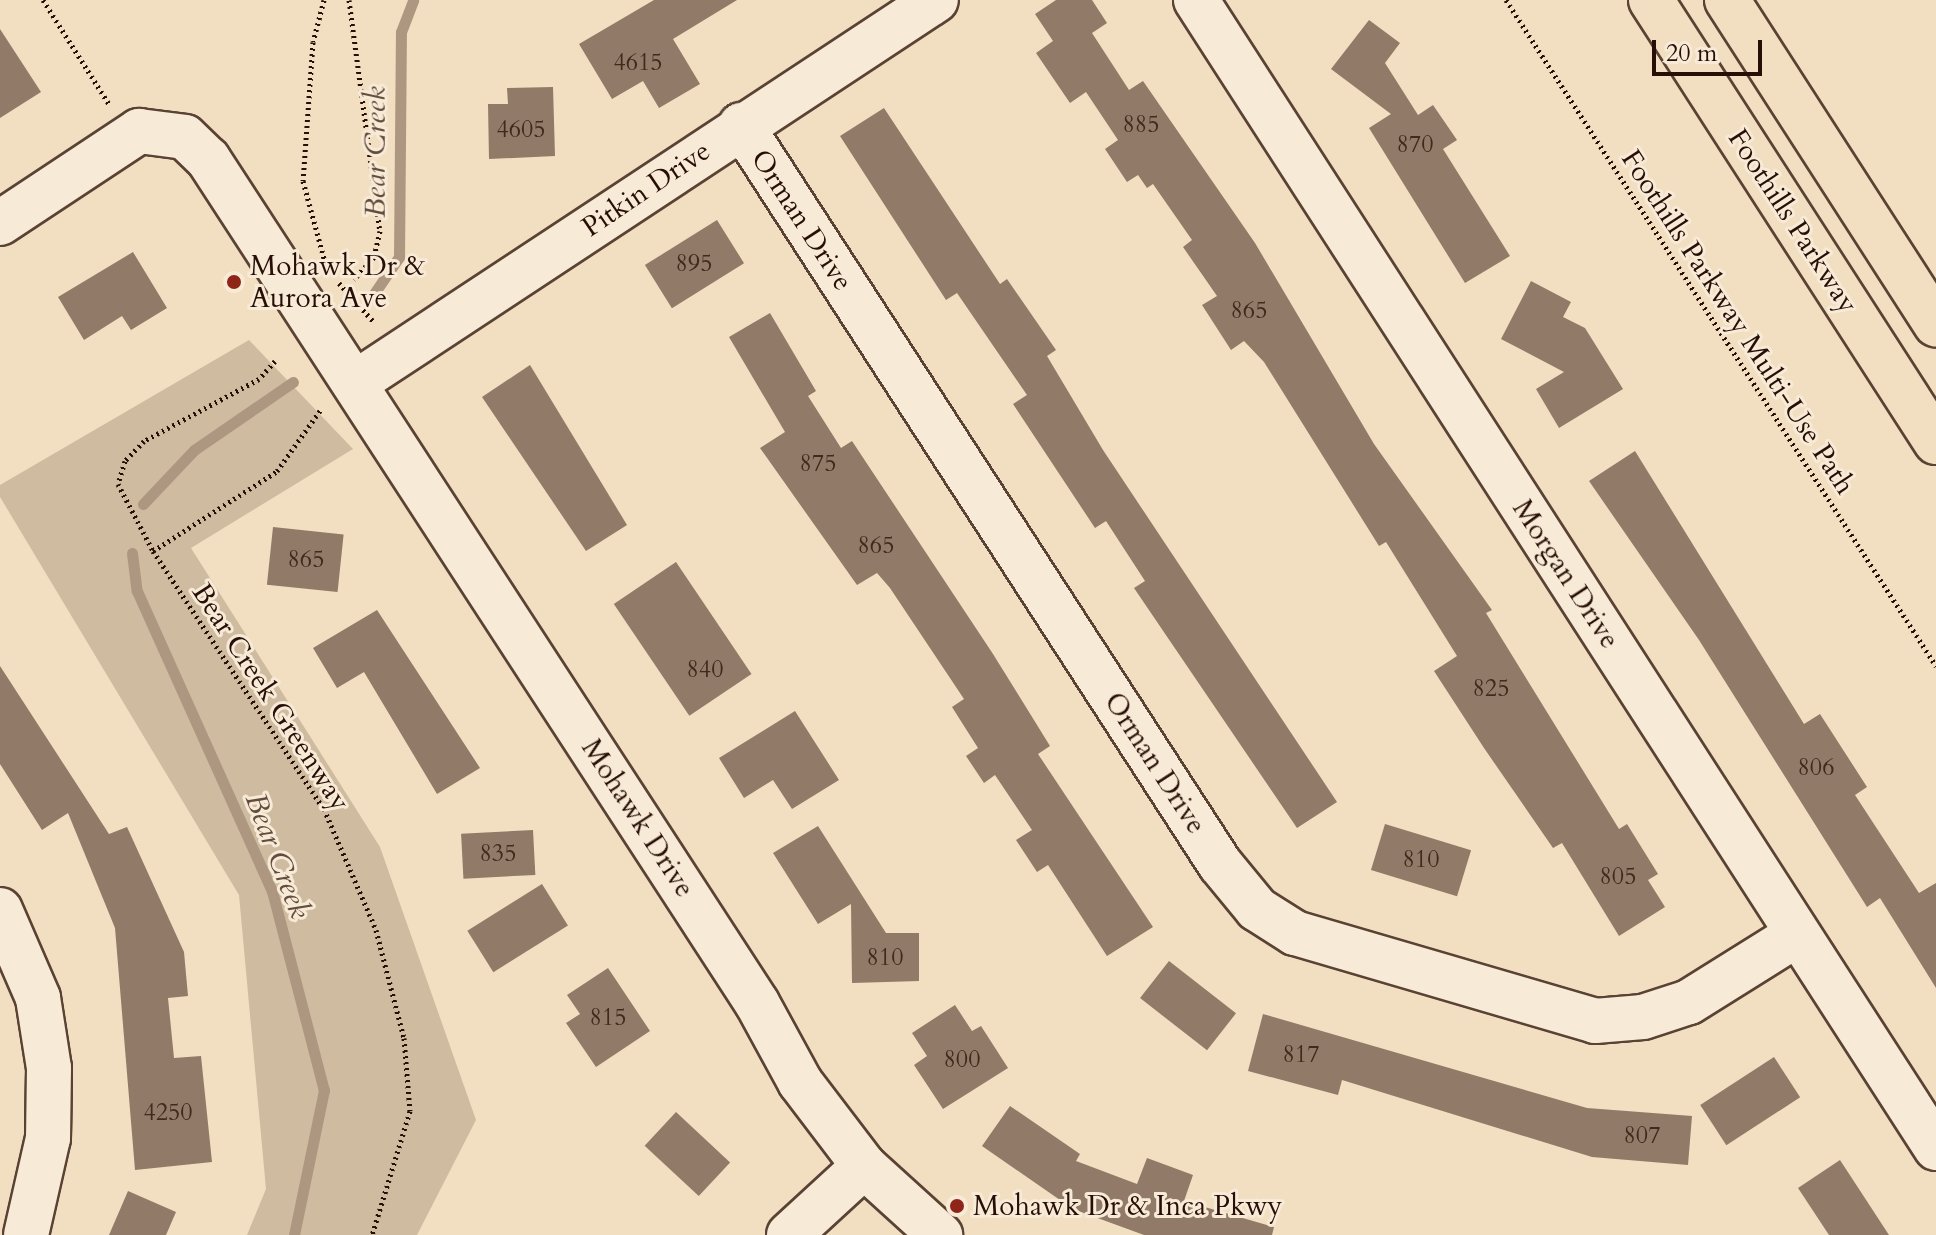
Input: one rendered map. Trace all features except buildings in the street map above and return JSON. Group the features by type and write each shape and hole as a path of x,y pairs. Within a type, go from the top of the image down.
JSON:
{"highway":[{"name":"Foothills Parkway","path":"1651,0 1936,442"},
{"path":"1727,0 1936,324"}],"street":[{"name":"Pitkin Drive","path":"354,375 936,0"},
{"name":"Morgan Drive","path":"1196,0 1936,1148"},
{"name":"Orman Drive","path":"741,125 1220,864 1257,909 1295,933 1595,1021 1643,1017 1689,1002 1798,934"},
{"path":"0,223 139,131"},
{"name":"Mohawk Drive","path":"139,131 185,137 208,159 354,375 800,1082 864,1166 940,1235"},
{"path":"0,910 38,998 49,1068 48,1138 26,1235"},
{"path":"789,1235 864,1166"}],"path":[{"path":"43,0 105,101 139,131"},
{"path":"153,551 277,471 354,375 375,317 328,272 303,181 313,42 324,0"},
{"path":"349,0 380,231 374,257 354,279"},
{"name":"Foothills Parkway Multi-Use Path","path":"1506,0 1936,666"},
{"name":"Bear Creek Greenway","path":"275,361 259,379 144,441 125,461 120,499 324,809 376,930 404,1038 410,1111 372,1235"}],"shaded area":[{"path":"249,340 353,449 191,548 380,847 476,1120 417,1235 247,1235 266,1189 239,895 0,497 0,485"}],"waterway":[{"name":"Bear Creek","path":"371,298 399,257 401,32 413,0"},
{"name":"Bear Creek","path":"143,504 194,450 293,382"},
{"name":"Bear Creek","path":"132,553 137,591 272,891 324,1090 294,1235"}],"place":[{"name":"Mohawk Dr & Aurora Ave","path":"234,282"},
{"name":"Mohawk Dr & Inca Pkwy","path":"957,1206"}]}
